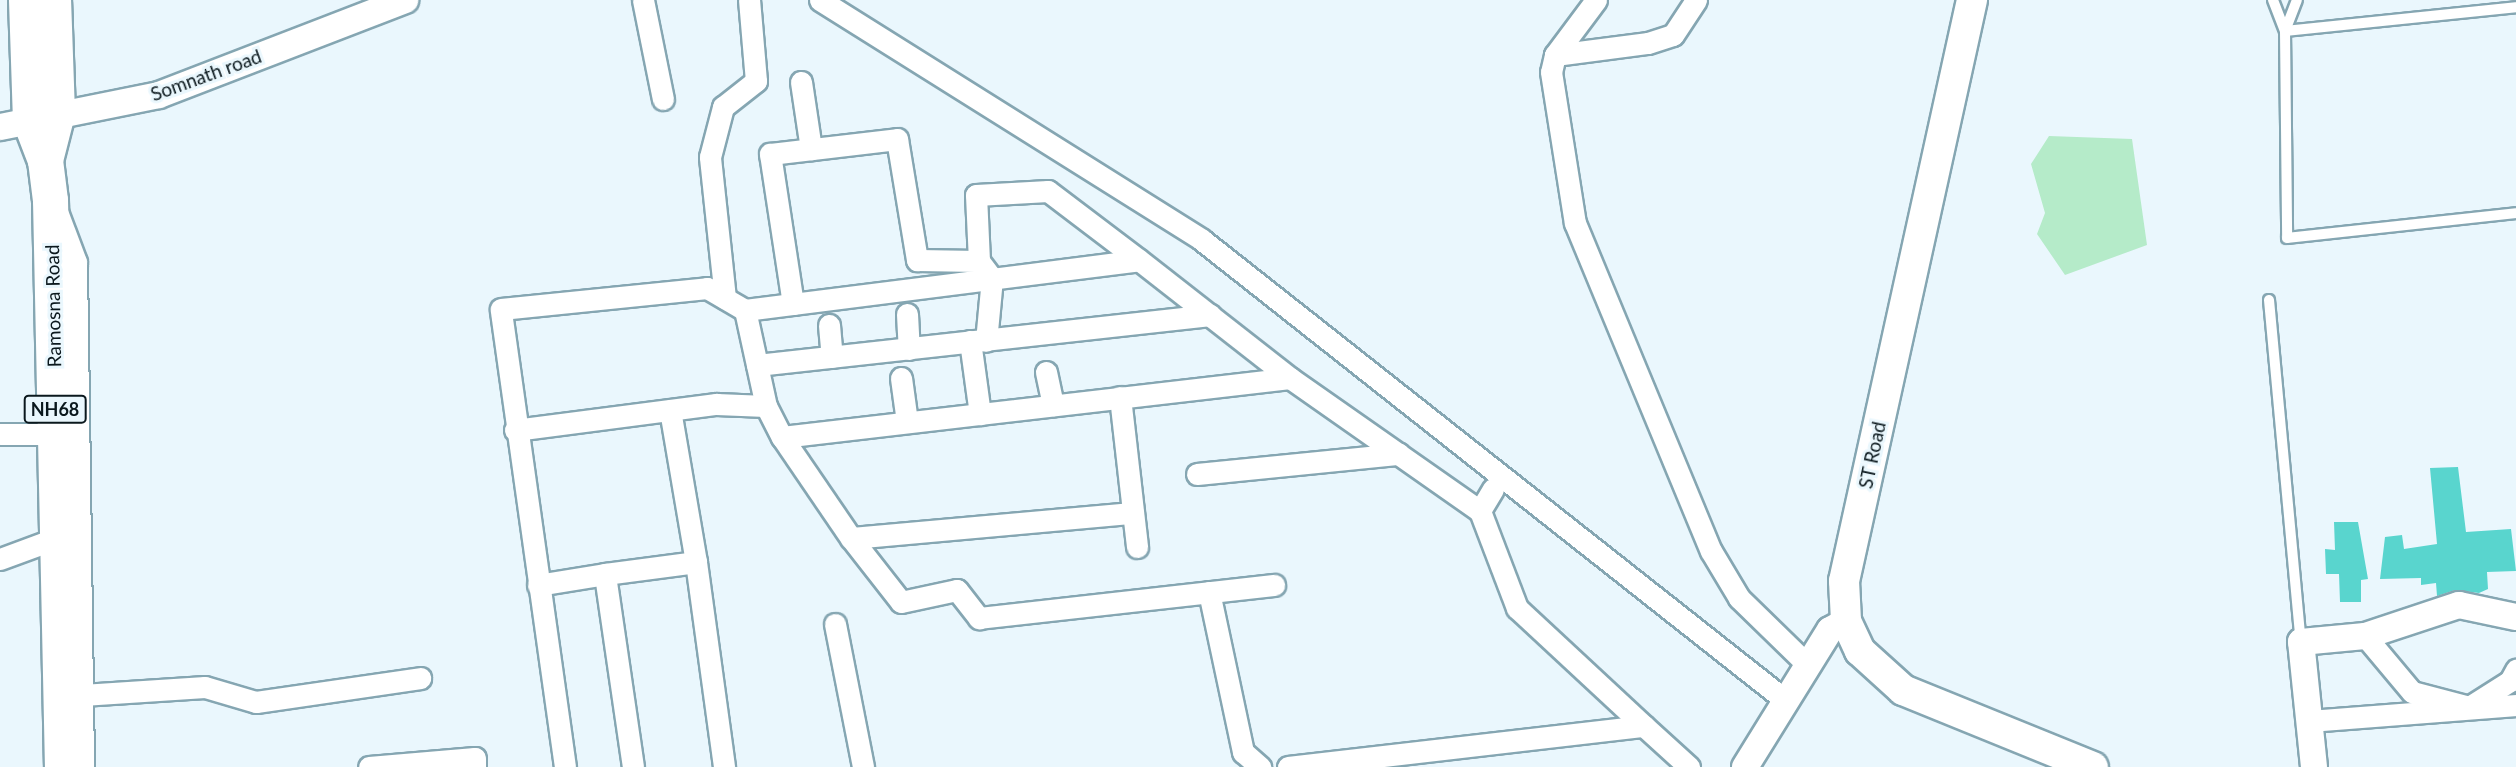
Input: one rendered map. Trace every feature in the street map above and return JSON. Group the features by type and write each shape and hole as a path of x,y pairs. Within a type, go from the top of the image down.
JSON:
{"highway":[{"path":"26,0 29,120"},
{"path":"29,120 52,0"},
{"name":"Ramosna Road","path":"29,120 45,160 50,200 62,767"}],"main road":[{"name":"ST Road","path":"1959,0 1853,473 1832,584 1838,626 1852,670 1894,709 2038,767"},
{"name":"ST Road","path":"1972,0 1844,581 1838,626 1860,651 1903,690 2093,767"}],"street":[{"name":"Somnath road","path":"29,120 159,95 405,0"},
{"path":"643,0 663,99"},
{"path":"725,298 710,157 723,107 755,81 749,0"},
{"path":"820,0 1202,240 1786,700"},
{"path":"1596,0 1555,55 1551,72 1575,223 1711,551 1739,598 1808,664"},
{"path":"1555,55 1648,43 1674,35 1696,0"},
{"path":"801,82 811,149"},
{"path":"793,304 771,154 897,139 917,260 979,261"},
{"path":"980,414 978,341 992,278 979,261 976,195 1048,191 1290,378 1480,511 1517,608 1689,767"},
{"path":"50,200 74,263 81,767"},
{"path":"565,767 515,430 501,309 707,288 745,310 1139,260"},
{"path":"745,310 766,405 782,437 851,538 901,602 957,590 979,618 1274,585"},
{"path":"907,314 909,349"},
{"path":"757,365 1210,316"},
{"path":"829,325 832,357"},
{"path":"1045,372 1053,405"},
{"path":"901,378 907,422"},
{"path":"782,437 1290,378"},
{"path":"1120,397 1137,547"},
{"path":"515,430 716,404 766,405"},
{"path":"670,410 696,562 724,767"},
{"path":"0,434 55,434"},
{"path":"1197,474 1399,454"},
{"path":"1480,511 1493,489"},
{"path":"851,538 1133,513"},
{"path":"0,559 57,538"},
{"path":"538,585 696,562"},
{"path":"605,574 633,767"},
{"path":"1209,592 1243,752 1261,767"},
{"path":"2314,767 2301,642 2365,636 2459,604 2516,617"},
{"path":"835,624 863,767"},
{"path":"1748,766 1808,664 1838,626"},
{"path":"2365,636 2412,692 2469,707 2511,681 2516,670"},
{"path":"82,695 205,687 256,702 420,678"},
{"path":"2309,721 2516,705"},
{"path":"1289,767 1644,726"},
{"path":"369,767 475,758 475,767"}],"lane":[{"path":"2273,0 2285,31 2287,238 2516,213"},
{"path":"2285,31 2297,0"},
{"path":"2285,31 2516,7"},
{"path":"2269,300 2301,642"}],"green space":[{"path":"2049,136 2132,139 2147,245 2065,275 2037,234 2045,213 2031,164"}],"building":[{"path":"2458,467 2466,532 2511,529 2516,571 2487,572 2488,589 2479,593 2455,590 2437,596 2436,583 2421,585 2421,578 2380,579 2385,537 2402,535 2404,549 2437,544 2430,468"},
{"path":"2334,522 2358,522 2368,579 2361,580 2361,602 2340,602 2339,574 2326,574 2325,549 2335,550"}]}
